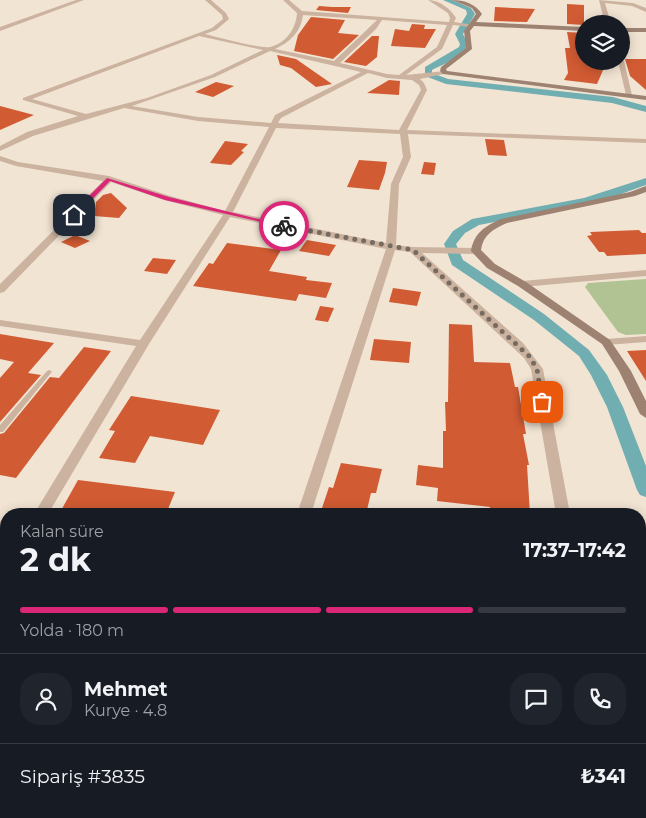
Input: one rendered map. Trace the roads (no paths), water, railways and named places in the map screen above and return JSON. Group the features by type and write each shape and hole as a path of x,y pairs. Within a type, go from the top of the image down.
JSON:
{"street":[{"path":"0,29 81,0"},
{"path":"86,116 26,99 214,29 226,19 224,14 208,0"},
{"path":"286,0 300,13 460,25 575,29"},
{"path":"400,77 440,48 451,24 453,18 450,12 430,0"},
{"path":"445,73 442,71 443,68 470,49 467,31 480,14 474,7 455,0"},
{"path":"606,15 602,1 633,5 646,10"},
{"path":"0,149 30,134 86,116 149,100 213,76 283,43 299,25 300,13"},
{"path":"337,64 337,61 374,28 380,20"},
{"path":"630,30 646,30"},
{"path":"200,34 368,72 400,77 414,78 445,73 646,98"},
{"path":"623,70 629,95"},
{"path":"45,508 143,344 228,214 278,117 368,72"},
{"path":"306,508 391,247 395,184 408,157 403,129 424,90 422,84 414,78"},
{"path":"124,106 145,112 273,125 404,133 646,141"},
{"path":"0,158 16,164 109,179 167,198 228,214 391,247 413,250 476,251 491,266 522,284 606,342 625,371 646,414"},
{"path":"0,290 109,179"},
{"path":"476,251 476,244 485,230 504,221 624,196 646,189"},
{"path":"413,250 519,345 537,369 562,508"},
{"path":"522,284 646,274"},
{"path":"0,323 143,344"},
{"path":"606,342 646,339"}],"lane":[{"path":"0,430 49,372"}],"waterway":[{"path":"446,0 469,9 471,14 459,34 464,44 463,48 456,54 428,69 428,74 446,81 613,100 646,109"},
{"path":"646,181 606,196 476,222 460,230 450,244 457,262 539,317 584,353 599,375 615,407 646,490"}]}
